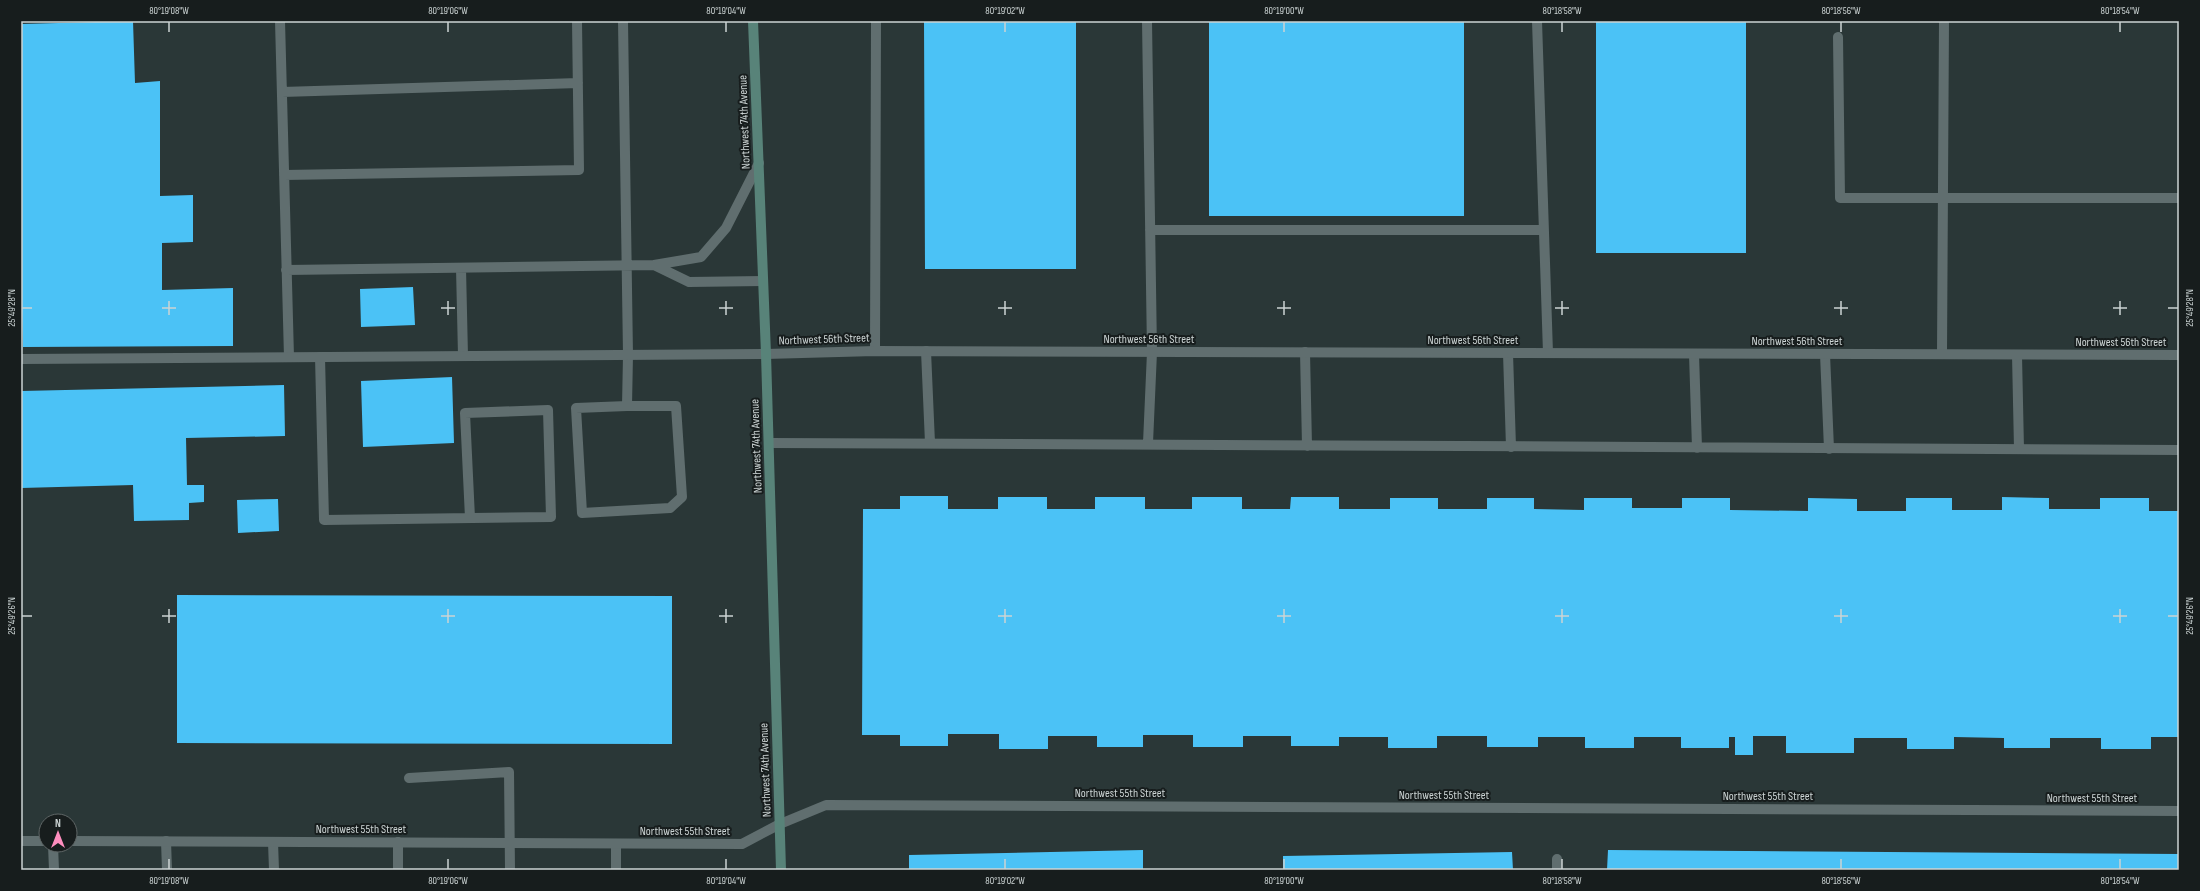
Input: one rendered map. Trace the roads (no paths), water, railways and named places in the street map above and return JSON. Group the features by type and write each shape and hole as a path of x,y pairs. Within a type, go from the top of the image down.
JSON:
{"street":[{"path":"280,21 289,357"},
{"path":"284,175 579,170 577,21"},
{"path":"623,21 628,355 627,406"},
{"name":"Northwest 74th Avenue","path":"753,21 769,443 781,870"},
{"path":"875,351 876,21"},
{"path":"1146,21 1152,352 1148,443"},
{"path":"1537,21 1548,353"},
{"path":"1942,354 1944,21"},
{"path":"1838,36 1840,198 2179,198"},
{"path":"282,92 578,82"},
{"path":"286,270 626,266 654,265 701,257 726,228 759,164"},
{"path":"1150,230 1543,230"},
{"path":"654,265 689,282 763,281"},
{"path":"461,268 463,356"},
{"name":"Northwest 56th Street","path":"21,359 766,354 875,351 2179,355"},
{"path":"926,351 930,443"},
{"path":"1305,352 1307,446"},
{"path":"1508,353 1511,447"},
{"path":"1694,354 1697,448"},
{"path":"1825,354 1829,449"},
{"path":"2017,355 2019,449"},
{"path":"320,357 324,520 551,517 548,410 465,413 470,518"},
{"path":"627,406 676,406 682,497 670,508 582,513 576,408 627,406"},
{"path":"769,443 1148,443 1307,446 2179,450"},
{"path":"409,778 509,772 510,870"},
{"name":"Northwest 55th Street","path":"78,841 742,844 780,824 826,805 2179,811"},
{"path":"21,841 38,841"},
{"path":"166,841 167,870"},
{"path":"273,842 274,870"},
{"path":"398,842 398,870"},
{"path":"616,844 616,870"},
{"path":"53,853 54,870"},
{"path":"1557,859 1557,870"}]}
